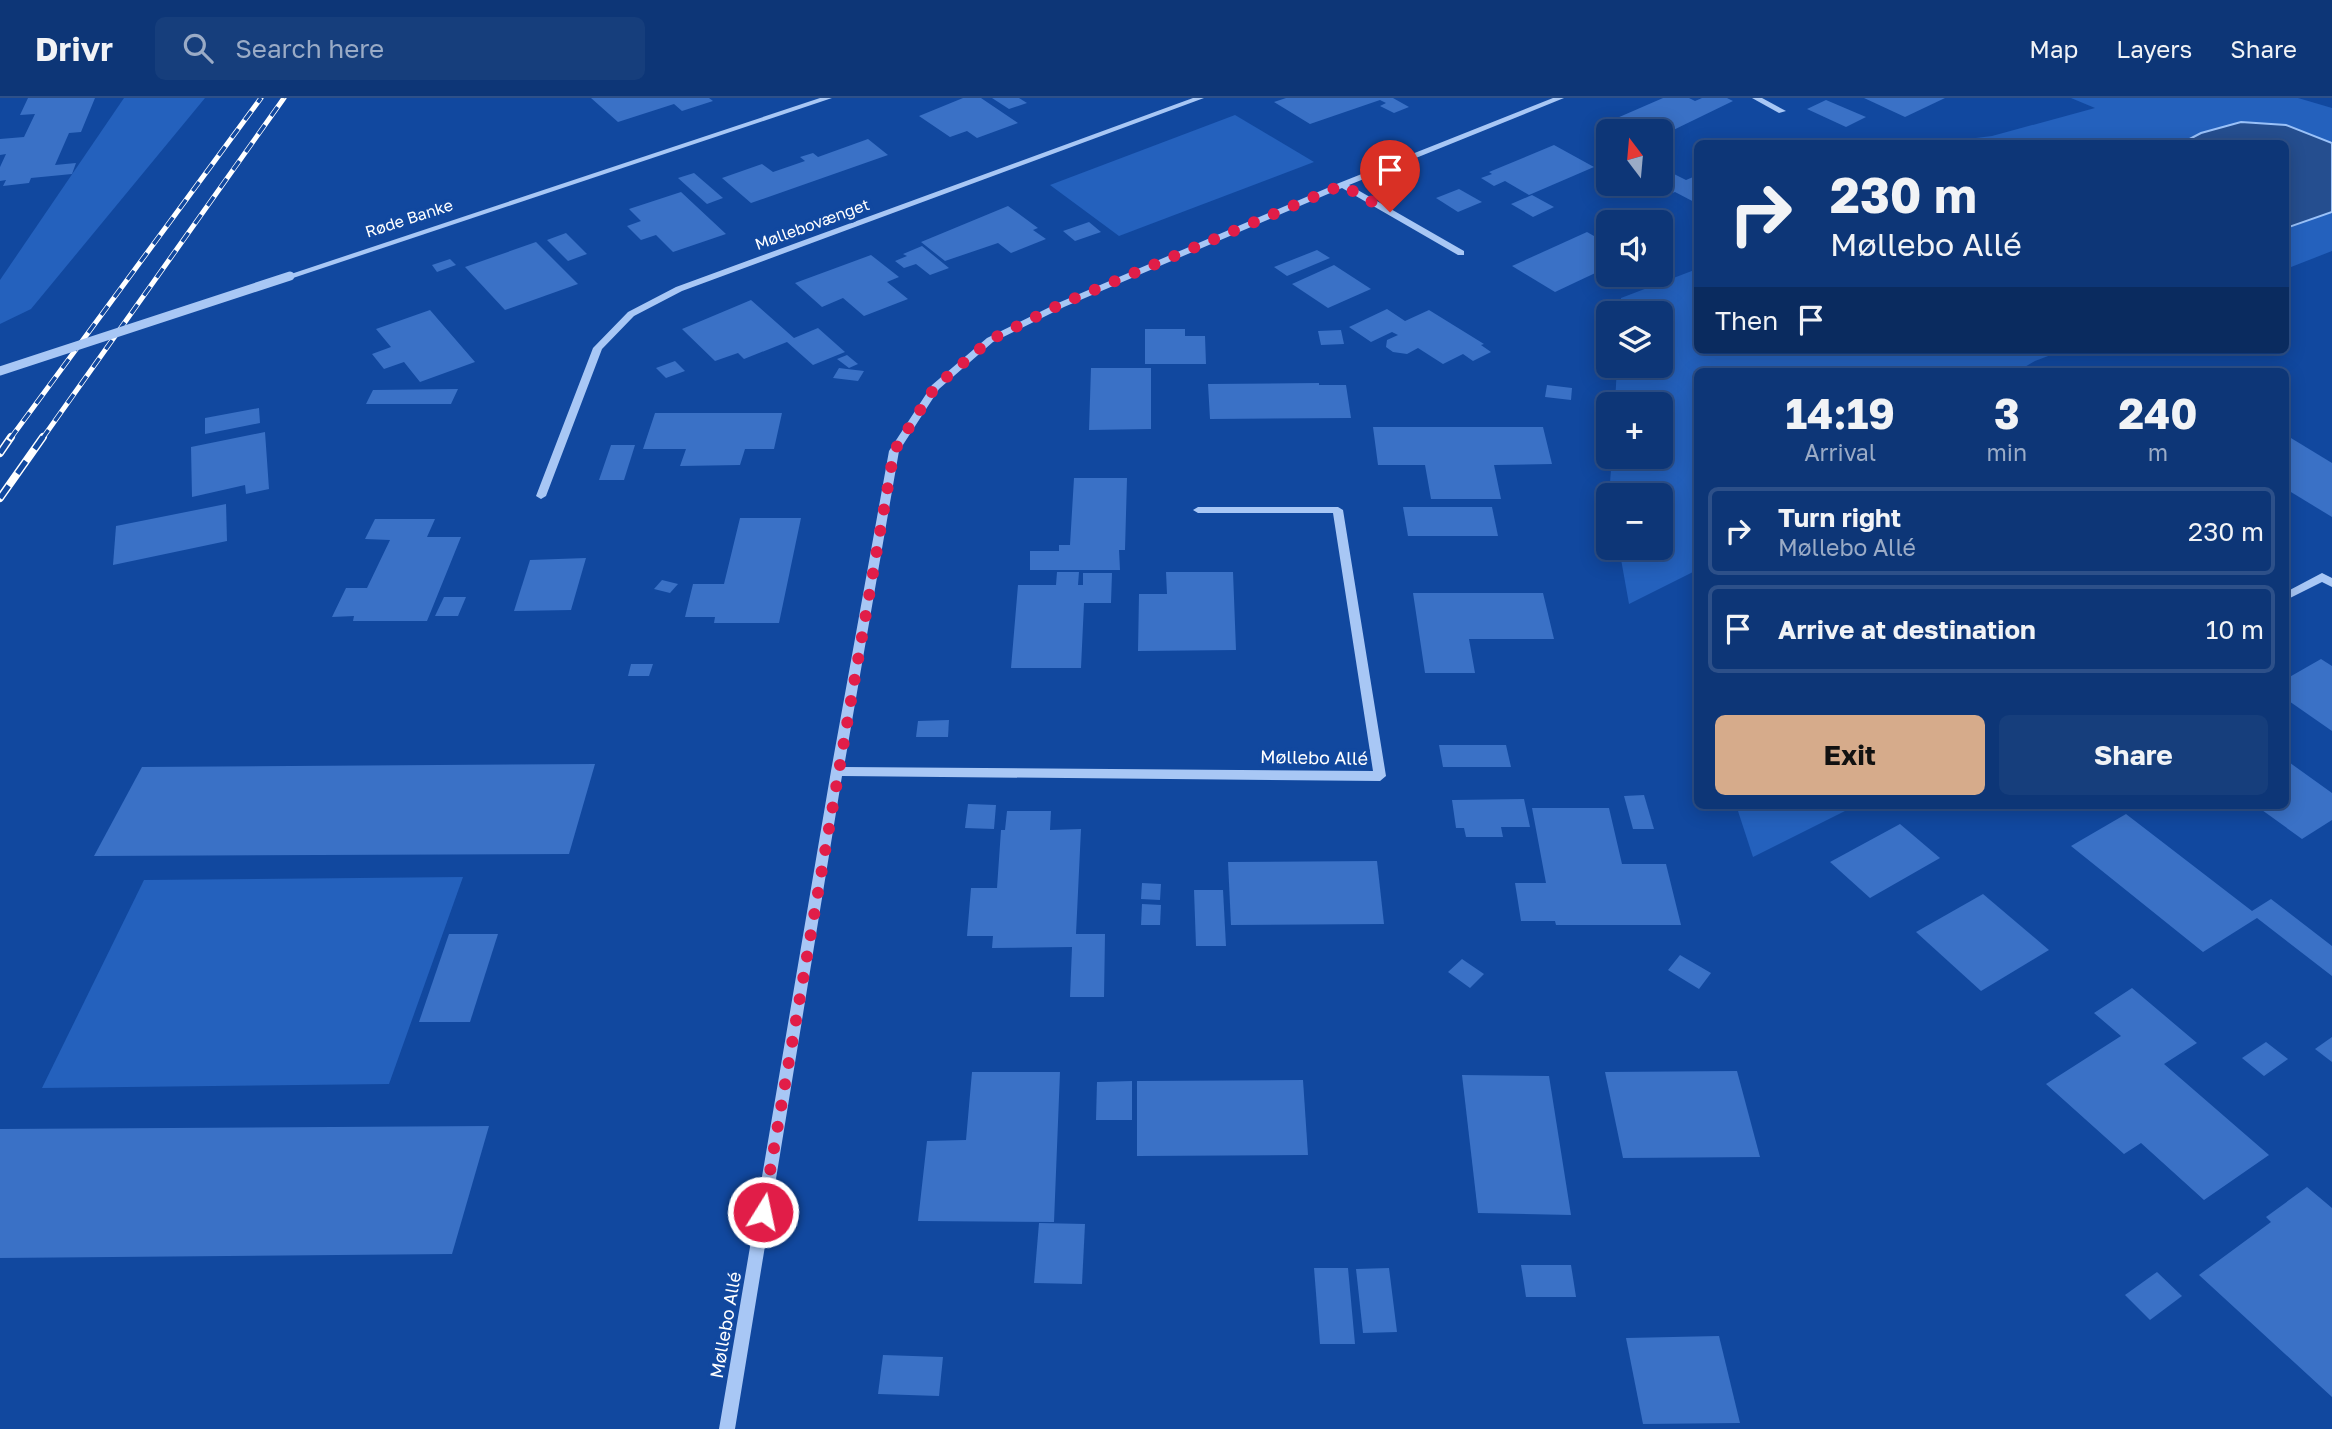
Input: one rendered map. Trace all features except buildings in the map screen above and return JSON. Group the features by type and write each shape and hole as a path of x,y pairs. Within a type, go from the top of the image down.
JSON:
{"street":[{"name":"Røde Banke","path":"0,371 828,98"},
{"name":"Møllebovænget","path":"541,496 598,348 631,314 679,289 1200,98"},
{"name":"Møllebo Allé","path":"727,1429 837,771 894,451 935,387 990,340 1061,304 1342,185 1560,98"},
{"path":"1756,98 1782,111"},
{"path":"1342,185 1461,253"},
{"name":"Møllebo Allé","path":"837,771 1380,776 1338,510 1198,510"},
{"path":"2289,594 2322,577 2332,583"}],"shaded area":[{"path":"124,98 205,98 31,309 0,324 0,280"},
{"path":"2071,98 2298,98 2332,108 2332,251 2289,268 2289,140 1960,140 1992,136 2095,108"},
{"path":"1235,115 1314,162 1119,236 1050,185"},
{"path":"2241,122 2286,125 2332,143 2332,212 2289,227 2289,140 2188,140 2201,133"},
{"path":"1694,270 1694,354 2053,354 2023,368 1694,368 1694,572 1629,604 1621,560 1673,560 1673,483 1610,483 1611,469 1673,469 1673,392 1616,392 1616,378 1673,378 1673,301 1621,301 1621,298 1650,287 1673,287 1673,278"},
{"path":"1737,809 1849,809 1753,857"},
{"path":"463,877 389,1084 42,1088 144,880"}],"railway":[{"path":"10,439 261,98"},
{"path":"42,439 284,98"},
{"path":"0,453 11,437"},
{"path":"0,498 43,437"}],"route":[{"path":"763,1212 894,451 935,387 990,340 1061,304 1342,185 1390,212"}]}
